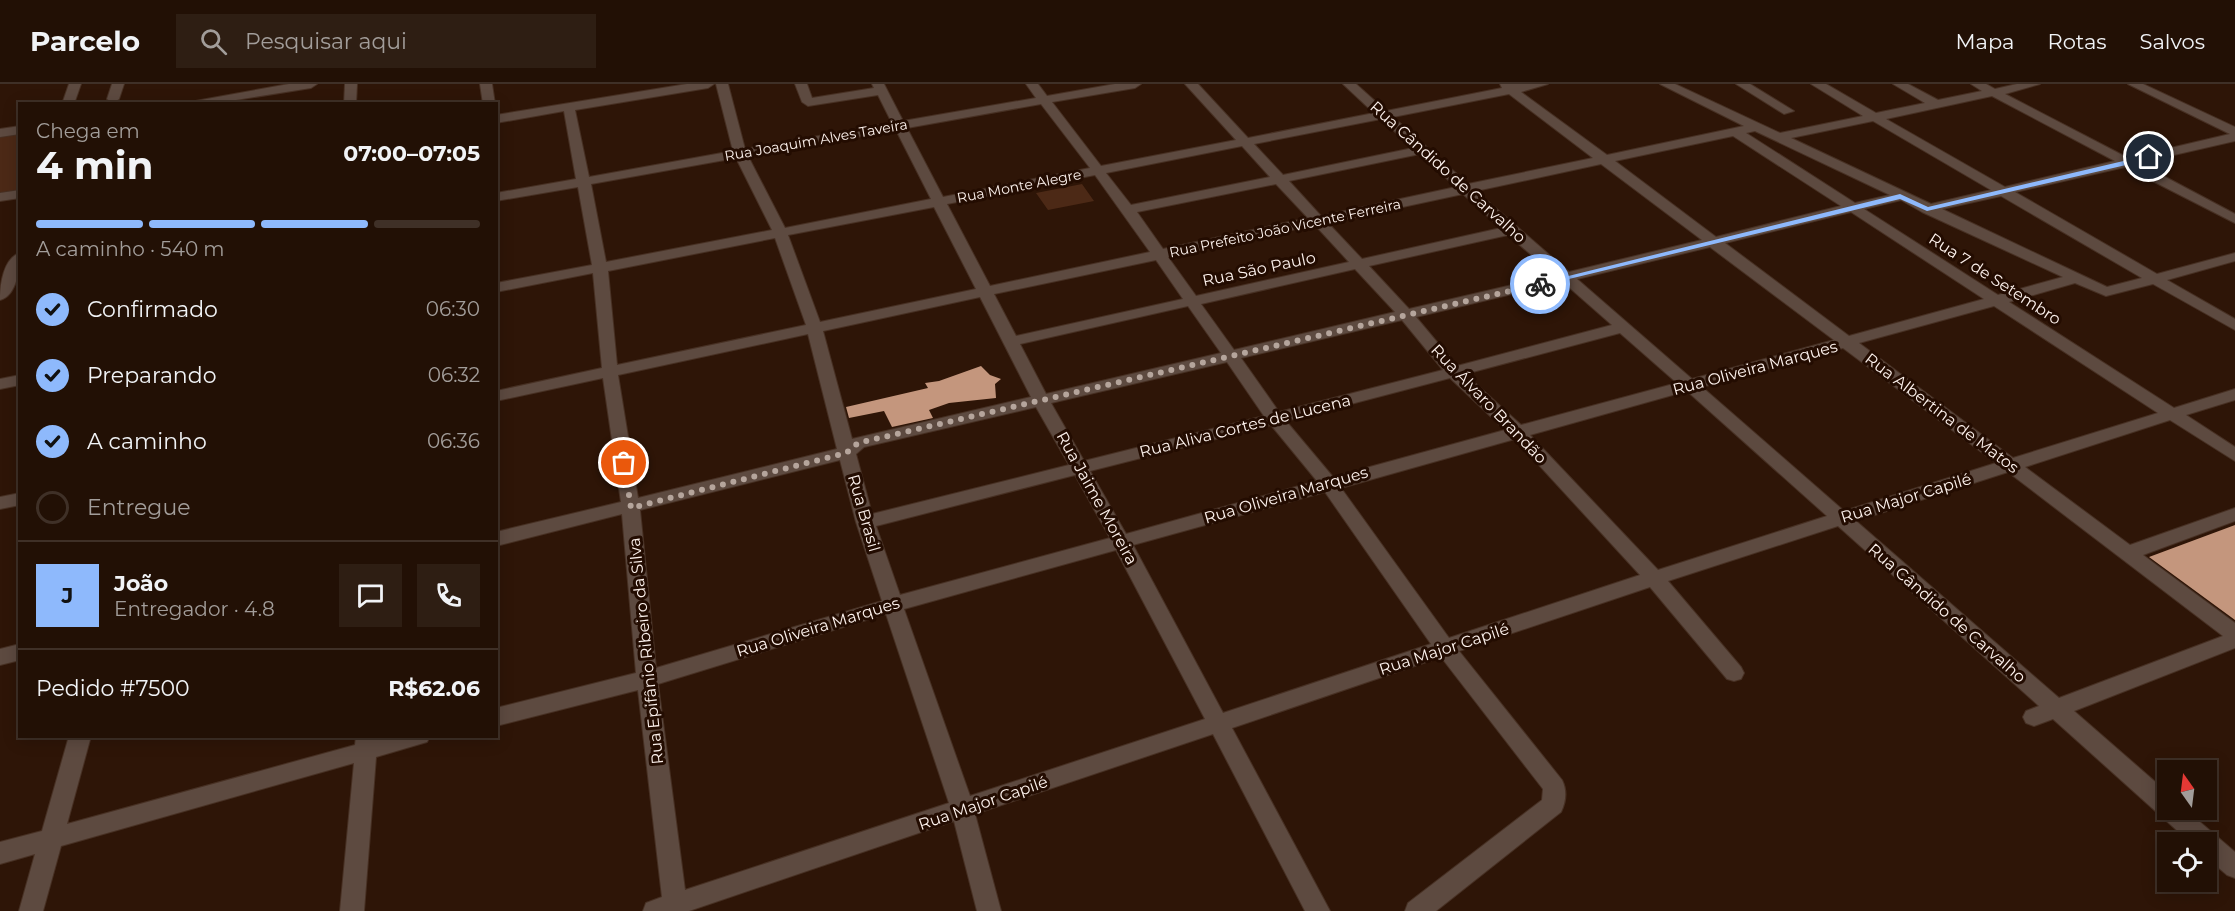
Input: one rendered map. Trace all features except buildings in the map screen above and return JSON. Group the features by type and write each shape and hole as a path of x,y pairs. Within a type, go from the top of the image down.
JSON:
{"street":[{"path":"69,102 75,84"},
{"path":"113,99 118,84"},
{"path":"215,84 211,101 311,84"},
{"path":"350,102 351,84"},
{"path":"486,84 489,102"},
{"path":"498,119 569,108 645,89 708,84"},
{"name":"Rua Brasil","path":"722,84 740,154 780,231 815,330 865,522 963,810 989,911"},
{"path":"801,84 808,102 879,87"},
{"path":"1032,84 1128,210 1275,419 1329,483 1446,649 1554,787 1553,805 1417,911"},
{"name":"Rua Joaquim Alves Taveira","path":"498,197 1135,84"},
{"name":"Rua Álvaro Brandão","path":"1191,84 1406,315 1453,372 1517,431 1654,578 1734,673"},
{"name":"Rua Cândido de Carvalho","path":"1349,84 1385,114 1511,230 1624,327 2157,798"},
{"name":"Rua Monte Alegre","path":"498,288 1385,114 1508,87 1542,84"},
{"path":"1666,84 1927,209 2106,291 2235,257"},
{"path":"1742,84 1788,111"},
{"path":"1817,84 1878,117 2235,325"},
{"path":"1899,84 1936,104"},
{"path":"1977,84 2235,219"},
{"path":"1780,137 2034,84"},
{"path":"2134,84 2235,132"},
{"name":"Rua Jaime Moreira","path":"879,87 1013,341 1041,400 1121,541 1318,911"},
{"name":"Rua Albertina de Matos","path":"1508,87 2235,634"},
{"name":"Rua Epifânio Ribeiro da Silva","path":"569,108 600,267 610,373 631,508 647,679 676,908"},
{"name":"Rua Prefeito João Vicente Ferreira","path":"498,396 1756,128"},
{"path":"0,133 18,130"},
{"name":"Rua 7 de Setembro","path":"1736,132 2235,455"},
{"path":"1927,209 2235,137"},
{"path":"1128,210 1422,150"},
{"path":"0,197 18,194"},
{"path":"498,539 631,508 846,453 858,443 1567,278 1900,196"},
{"name":"Rua São Paulo","path":"1013,341 1511,230"},
{"path":"6,286 18,261"},
{"name":"Rua Oliveira Marques","path":"498,716 647,679 892,604 2077,278"},
{"name":"Rua Aliva Cortes de Lucena","path":"865,522 1275,419 1624,327"},
{"path":"0,384 18,380"},
{"name":"Rua Major Capilé","path":"655,911 676,908 1218,723 1654,578 2235,394"},
{"path":"0,503 18,499"},
{"path":"2128,553 2235,514"},
{"path":"2034,717 2235,640"},
{"path":"0,657 18,652"},
{"path":"32,911 79,738"},
{"path":"0,853 366,743 404,738"},
{"path":"352,911 366,743"},
{"name":"Rua Cândido de Carvalho","path":"2182,820 2235,867"}],"shaded area":[{"path":"18,132 18,190 0,193 0,135"},
{"path":"1082,184 1094,201 1048,210 1036,193"}],"way so far":[{"path":"624,463 631,508 846,453 858,443 1540,284"}],"route":[{"path":"1540,284 1900,196 1927,209 2149,157"}]}
